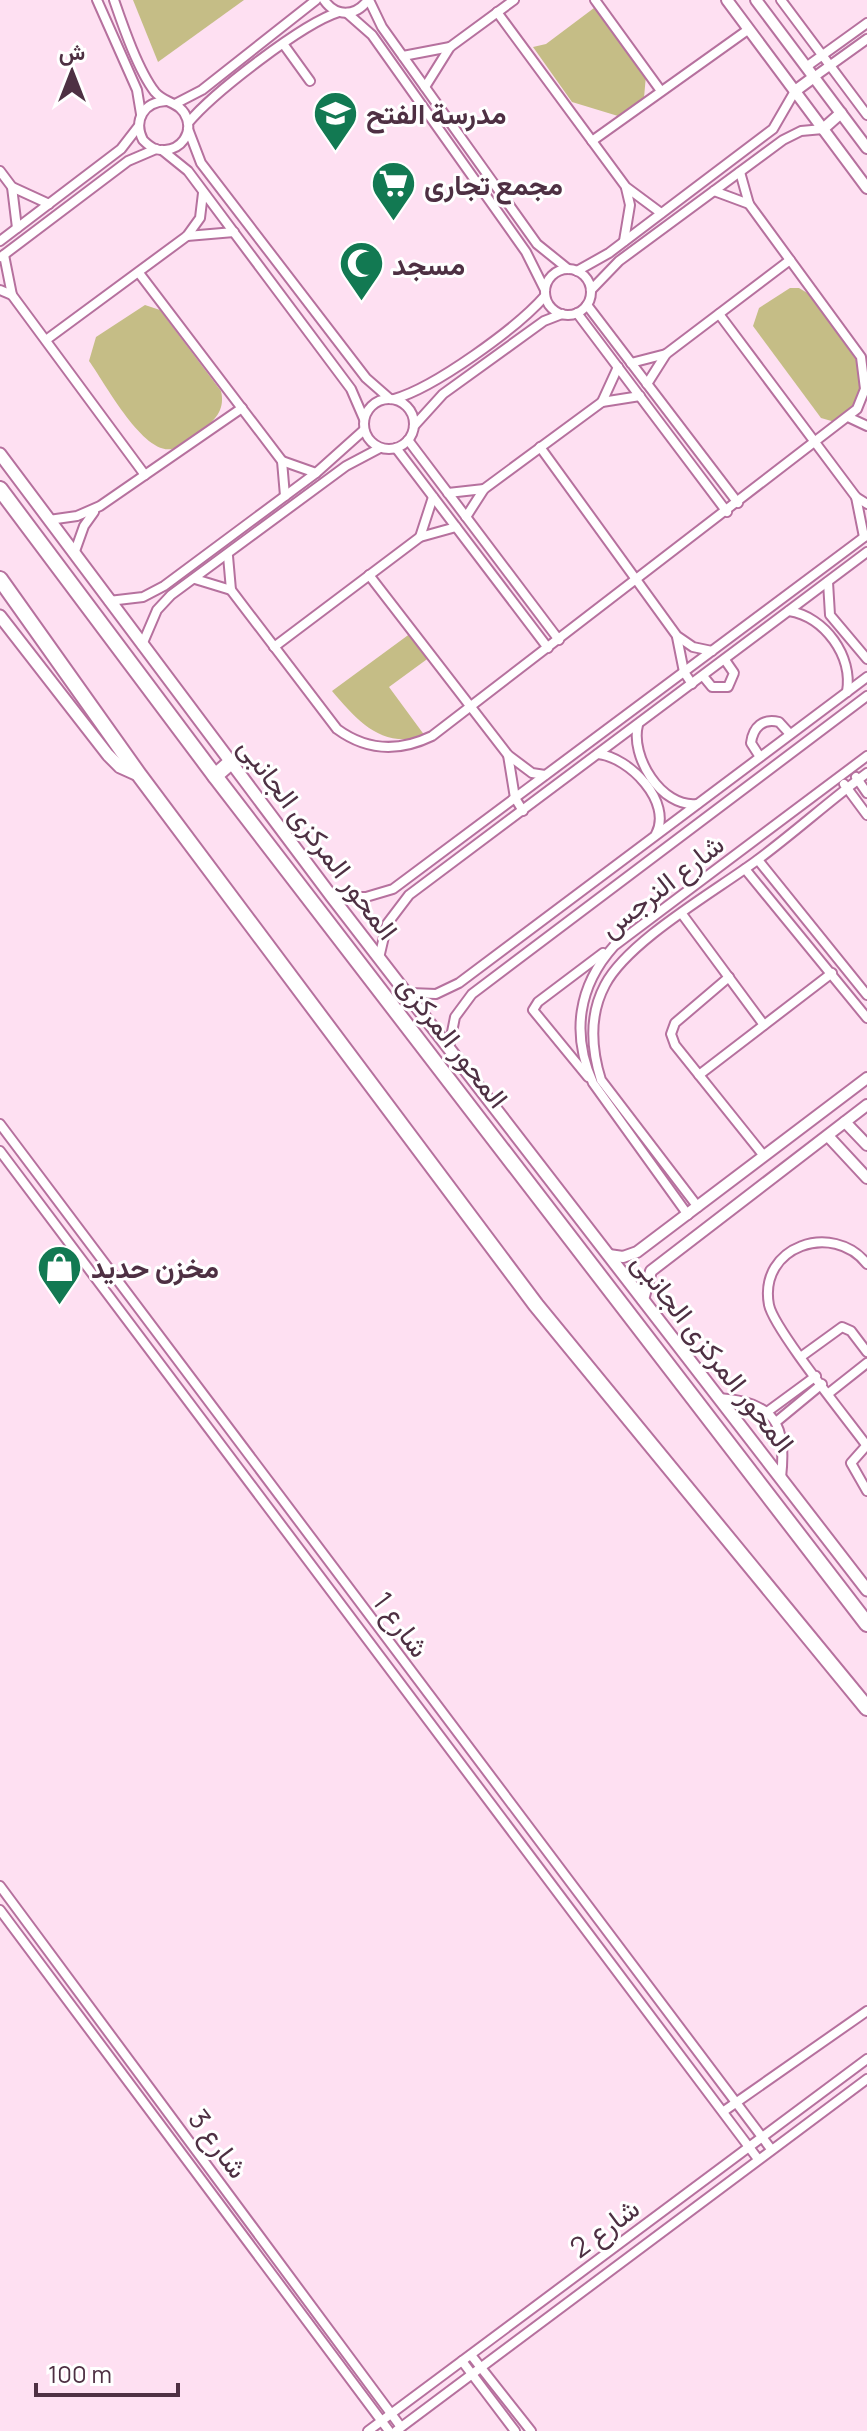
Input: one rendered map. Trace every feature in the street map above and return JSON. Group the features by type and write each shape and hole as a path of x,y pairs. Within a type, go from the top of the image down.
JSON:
{"highway":[{"name":"المحور المركزى","path":"0,489 215,776 867,1624"},
{"path":"0,579 140,776 536,1305 867,1708"},
{"path":"215,776 231,762"}],"main road":[{"name":"المحور المركزى الجانبى","path":"0,454 332,897 410,993 867,1590"},
{"path":"0,616 108,755 120,767 140,776"}],"street":[{"path":"0,241 128,143 139,126 141,114 137,90 97,0"},
{"path":"114,0 151,85 184,111 201,163 371,384 407,406 414,426"},
{"path":"141,114 154,102 171,102 202,90 316,0"},
{"path":"324,0 372,35 515,236 551,308 562,314"},
{"path":"145,475 12,295 2,256 128,161 179,145 188,126 204,106 317,21 358,10 368,0 382,27 537,244 587,279 591,290"},
{"path":"425,87 450,47 514,0"},
{"path":"595,0 661,91"},
{"path":"727,0 867,188"},
{"path":"756,0 841,113 863,134 867,147"},
{"path":"781,0 867,115"},
{"path":"497,12 626,187 640,201 661,213"},
{"path":"806,67 867,23"},
{"path":"592,141 749,29"},
{"path":"364,419 370,407 431,383 520,319 545,293 550,277 572,270 624,241 773,129 795,91 867,39"},
{"path":"284,45 310,81"},
{"path":"403,56 450,47"},
{"path":"142,645 157,610 171,595 228,556 346,466 380,448 396,448 408,440 414,426 443,394 544,321 562,314 577,313 587,305 591,290 619,261 791,135 823,129 841,113"},
{"path":"139,126 143,140 183,165 234,232 351,389 364,419 364,430 380,448"},
{"path":"0,171 12,187 49,204"},
{"path":"228,556 231,590 331,724 343,734 372,746 396,748 418,743 470,707 850,418 864,401 866,378 861,357 749,204 740,172"},
{"path":"12,187 17,228"},
{"path":"624,241 630,205 626,187"},
{"path":"46,340 187,236 200,218 203,191"},
{"path":"714,191 749,204"},
{"path":"187,236 234,232"},
{"path":"647,384 666,354 790,260"},
{"path":"139,273 282,461 285,496"},
{"path":"0,290 12,295"},
{"path":"587,305 738,503"},
{"path":"577,313 727,512"},
{"path":"719,314 856,497 867,504"},
{"path":"631,363 666,354"},
{"path":"602,402 618,367"},
{"path":"466,517 484,489 602,402 640,396"},
{"path":"49,520 77,516 100,506 242,408"},
{"path":"850,418 867,426"},
{"path":"109,601 153,593 316,473 364,430"},
{"path":"408,440 559,640"},
{"path":"540,447 677,636 693,647 712,651"},
{"path":"396,448 548,648"},
{"path":"282,461 316,473"},
{"path":"448,493 484,489"},
{"path":"420,537 433,497"},
{"path":"332,897 366,897 393,889 865,536 856,497"},
{"path":"74,554 84,526 100,506"},
{"path":"274,647 420,537 456,527"},
{"path":"379,958 382,937 402,902 867,552"},
{"path":"369,575 508,755 532,773 546,775"},
{"path":"195,579 231,590"},
{"path":"828,582 830,615 867,659"},
{"path":"789,611 813,620 845,657 849,674 847,692"},
{"path":"677,636 684,672 692,684"},
{"path":"703,676 712,687 728,687 734,673 725,660"},
{"path":"410,993 436,994 459,983 867,677"},
{"path":"449,1047 455,1017 472,994 867,696"},
{"path":"760,757 751,738 761,724 779,722 790,734"},
{"path":"638,725 636,741 639,759 669,796 683,804 698,804"},
{"path":"598,754 628,765 658,806 661,821 656,835"},
{"path":"508,755 515,798 523,811"},
{"name":"شارع النرجس","path":"688,1215 593,1083 580,1044 582,1003 594,972 614,946 867,756"},
{"path":"850,769 867,793"},
{"name":"شارع النرجس","path":"698,1207 601,1080 592,1043 597,1005 613,970 626,956 758,860 867,773"},
{"path":"838,778 867,815"},
{"path":"758,860 867,995"},
{"path":"745,869 867,1018"},
{"path":"682,914 764,1025"},
{"path":"593,1083 533,1010 538,1002 614,946"},
{"path":"699,1075 832,973"},
{"path":"729,977 672,1028 672,1040 764,1156"},
{"path":"609,1255 630,1255 652,1241 867,1078"},
{"path":"643,1300 647,1277 663,1260 867,1105"},
{"path":"845,1122 867,1145"},
{"name":"شارع 1","path":"0,1124 771,2149"},
{"path":"828,1136 867,1178"},
{"name":"شارع 1","path":"0,1151 758,2159"},
{"path":"652,1241 654,1253 663,1260"},
{"path":"867,1264 853,1250 828,1241 801,1245 780,1262 769,1287 769,1305 776,1321 867,1445 853,1457 851,1466 867,1491"},
{"path":"802,1356 842,1327 851,1331 867,1352"},
{"path":"829,1393 867,1363"},
{"path":"767,1412 816,1376"},
{"path":"776,1422 822,1384"},
{"path":"184,1394 195,1386"},
{"path":"719,1398 749,1401 776,1422 783,1442 781,1478"},
{"path":"465,1769 478,1760"},
{"name":"شارع 3","path":"0,1886 392,2413 399,2429"},
{"name":"شارع 3","path":"0,1910 389,2431"},
{"path":"724,2111 867,2011"},
{"name":"شارع 2","path":"368,2431 867,2059"},
{"name":"شارع 2","path":"399,2429 867,2079"},
{"path":"471,2355 531,2431"},
{"path":"462,2361 515,2431"}],"shaded area":[{"path":"133,0 244,0 158,62"},
{"path":"594,0 646,75 644,98 618,116 572,102 533,47 546,44 594,8"},
{"path":"790,288 799,288 809,294 862,368 863,386 846,418 835,422 821,418 753,326 759,308"},
{"path":"145,305 160,310 221,391 222,403 216,417 185,443 172,449 161,448 137,430 89,361 96,337"},
{"path":"411,633 430,657 389,687 425,736 396,739 361,722 332,691"}],"place":[{"name":"مدرسة الفتح","path":"335,152"},
{"name":"مجمع تجارى","path":"393,223"},
{"name":"مسجد","path":"361,303"},
{"name":"مخزن حديد","path":"60,1306"}]}
